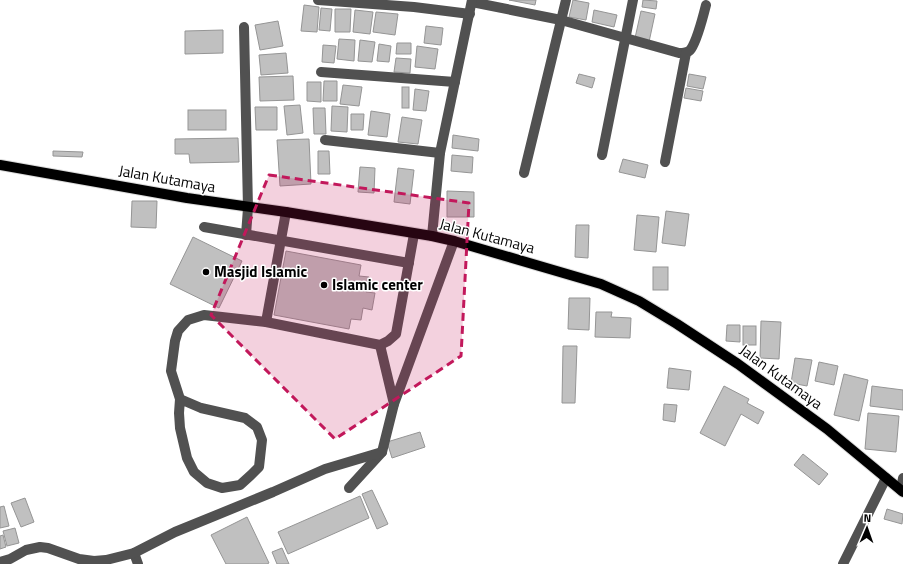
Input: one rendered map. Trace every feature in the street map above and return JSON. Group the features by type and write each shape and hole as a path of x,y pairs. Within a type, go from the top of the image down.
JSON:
{"main road":[{"name":"Jalan Kutamaya","path":"0,165 187,198 248,208 286,212 432,236 454,241 601,284 639,301 678,324 738,364 827,429 902,491"}],"street":[{"path":"318,0 414,4 470,14"},
{"path":"524,173 566,0"},
{"path":"602,155 633,0"},
{"path":"432,236 440,154 472,1 561,20 679,53 686,53 691,50 700,28 706,5"},
{"path":"244,27 248,208 246,234"},
{"path":"665,162 686,53"},
{"path":"322,72 454,82"},
{"path":"325,140 440,154"},
{"path":"266,322 286,212"},
{"path":"204,227 409,263"},
{"path":"180,399 201,408 245,418 258,426 262,440 262,452 259,467 240,485 222,488 207,483 194,472 187,458 180,428 180,399 171,371 178,331 188,320 204,315 266,322 380,345 388,341 396,334 414,234"},
{"path":"349,488 382,452 394,404 454,241"},
{"path":"380,345 394,404"},
{"path":"0,562 10,559 26,550 40,547 48,548 79,559 94,561 106,560 134,553 175,532 325,469 382,452"},
{"path":"843,564 886,478"},
{"path":"902,491 903,478"},
{"path":"134,553 138,564"}],"highlighted area":[{"path":"269,175 469,203 461,356 335,439 211,315"}],"building":[{"path":"509,0 536,0 535,5"},
{"path":"573,0 589,3 586,20 569,17"},
{"path":"643,0 657,1 656,9 642,7"},
{"path":"304,5 319,7 317,32 301,31"},
{"path":"321,8 332,9 330,31 319,30"},
{"path":"335,9 351,9 350,32 335,32"},
{"path":"355,10 373,12 370,34 353,32"},
{"path":"594,10 617,15 614,27 592,22"},
{"path":"641,11 655,14 649,42 635,38"},
{"path":"376,12 398,14 395,35 373,32"},
{"path":"278,21 283,46 260,50 255,25"},
{"path":"426,26 443,28 441,45 424,43"},
{"path":"223,30 223,53 185,54 185,31"},
{"path":"339,39 355,40 354,61 337,59"},
{"path":"360,40 375,42 372,62 358,61"},
{"path":"397,43 411,43 411,54 396,54"},
{"path":"379,44 391,46 389,62 377,61"},
{"path":"323,45 336,46 334,63 322,62"},
{"path":"417,46 438,49 435,69 415,67"},
{"path":"286,53 288,73 261,75 259,55"},
{"path":"396,58 411,59 410,73 394,72"},
{"path":"579,74 595,78 592,88 576,83"},
{"path":"689,74 706,77 703,89 687,86"},
{"path":"293,76 294,100 260,101 259,77"},
{"path":"324,81 337,81 337,101 323,101"},
{"path":"307,82 321,82 321,102 307,101"},
{"path":"343,85 362,87 359,106 340,104"},
{"path":"402,87 409,87 409,108 402,108"},
{"path":"686,88 703,91 701,101 684,98"},
{"path":"415,89 429,91 426,111 413,110"},
{"path":"300,105 303,133 287,135 284,106"},
{"path":"332,106 348,107 347,132 331,131"},
{"path":"255,107 277,107 277,130 256,130"},
{"path":"313,108 325,108 326,134 314,134"},
{"path":"188,110 226,110 226,130 188,130"},
{"path":"371,111 390,114 387,137 368,135"},
{"path":"351,114 364,114 363,130 351,130"},
{"path":"402,117 422,120 418,144 398,142"},
{"path":"453,135 479,139 478,151 452,148"},
{"path":"238,138 239,162 190,163 189,154 175,154 175,139"},
{"path":"309,139 311,184 280,186 277,140"},
{"path":"53,151 83,152 82,157 53,156"},
{"path":"318,151 329,151 330,174 318,174"},
{"path":"452,155 473,157 472,173 451,171"},
{"path":"623,159 648,165 645,178 619,172"},
{"path":"360,167 375,168 374,193 358,192"},
{"path":"398,168 414,170 410,204 394,202"},
{"path":"447,191 474,192 474,217 447,217"},
{"path":"132,201 157,201 156,228 131,227"},
{"path":"666,211 689,214 685,246 662,243"},
{"path":"637,215 659,217 656,252 634,250"},
{"path":"576,225 589,225 588,258 575,257"},
{"name":"Masjid Islamic","path":"193,237 242,261 219,308 170,284"},
{"name":"Islamic center","path":"286,251 361,265 359,276 369,277 366,292 375,293 372,310 363,308 361,320 351,319 349,329 274,315"},
{"path":"653,267 668,267 668,290 653,290"},
{"path":"569,298 590,298 589,330 568,329"},
{"path":"596,312 612,312 611,317 631,318 630,338 595,337"},
{"path":"761,321 781,322 779,359 760,358"},
{"path":"727,325 740,325 740,342 726,341"},
{"path":"743,326 756,326 756,345 743,345"},
{"path":"563,346 577,346 575,403 562,403"},
{"path":"795,358 812,360 807,386 791,383"},
{"path":"819,362 838,366 834,385 815,381"},
{"path":"669,368 691,371 689,390 667,388"},
{"path":"844,374 868,380 859,421 834,415"},
{"path":"724,386 749,399 747,403 764,412 758,424 741,414 725,446 700,433"},
{"path":"872,386 903,390 903,410 870,406"},
{"path":"664,404 677,405 675,422 663,420"},
{"path":"868,413 899,416 896,452 865,449"},
{"path":"420,432 425,447 392,458 387,442"},
{"path":"803,454 828,474 819,485 794,465"},
{"path":"372,490 388,524 377,529 362,494"},
{"path":"360,496 369,518 288,554 278,532"},
{"path":"25,498 34,522 21,527 11,503"},
{"path":"4,506 9,526 0,528 0,507"},
{"path":"887,509 903,514 902,524 884,519"},
{"path":"247,517 269,563 226,564 211,535"},
{"path":"15,528 19,543 7,546 3,531"},
{"path":"3,535 6,547 0,549 0,536"},
{"path":"282,548 289,564 277,564 272,552"}],"place":[{"name":"Masjid Islamic","path":"206,272"},
{"name":"Islamic center","path":"324,285"}]}
